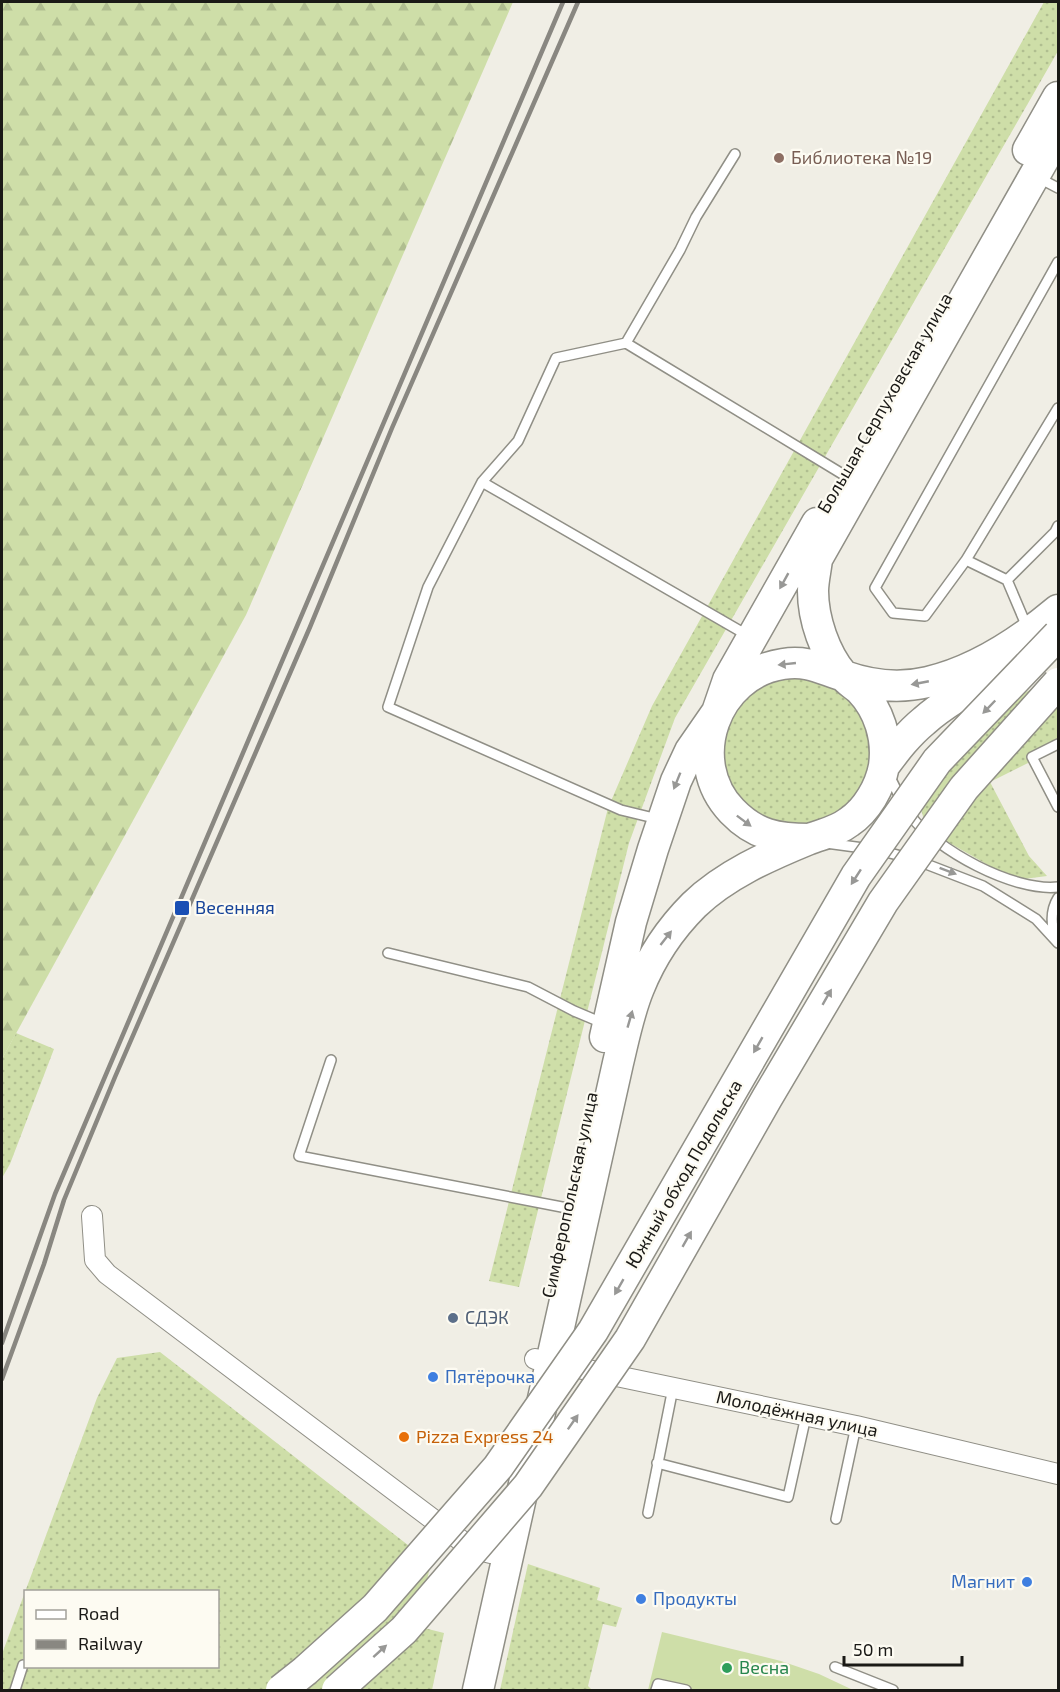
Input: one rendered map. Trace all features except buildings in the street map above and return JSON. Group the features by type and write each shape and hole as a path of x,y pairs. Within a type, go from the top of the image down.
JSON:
{"main road":[{"name":"Большая Серпуховская улица","path":"717,712 728,680 1059,97"},
{"name":"Большая Серпуховская улица","path":"843,676 830,655 815,614 813,590 817,559 1047,182 1059,134"},
{"path":"884,766 904,740 924,720 952,700 1017,662 1049,636 1059,610"},
{"path":"843,676 860,689 872,706 881,725 885,745 884,766 877,788 866,806 850,822 831,833 810,838 786,839 762,833 742,821 725,804 714,783 708,759 709,735 717,712 728,695 744,680 762,670 782,664 803,663 824,667 843,676 873,684 902,687 931,681 1049,636"},
{"name":"Южный обход Подольска","path":"281,1690 375,1608 498,1467 593,1331 856,876 937,761 1049,636"},
{"name":"Южный обход Подольска","path":"337,1690 404,1630 528,1486 630,1338 767,1098 883,902 964,788 1059,684"},
{"name":"Симферопольская улица","path":"478,1690 543,1361 567,1208 631,922 676,781 690,751 717,712"},
{"name":"Симферопольская улица","path":"460,1690 490,1553 543,1361 638,989 662,942 694,905 724,880 810,838"}],"street":[{"path":"92,1216 95,1260 107,1274 459,1539 476,1549 490,1553"},
{"name":"Молодёжная улица","path":"543,1361 856,1426 1059,1474"}],"lane":[{"path":"626,343 669,270 696,217 735,154"},
{"path":"1059,262 875,588 893,613 925,616 966,560 1059,408"},
{"path":"663,820 621,810 388,707 428,587 482,483 518,441 556,358 626,343 843,475"},
{"path":"482,483 752,638"},
{"path":"1006,580 1057,529"},
{"path":"966,560 1006,580 1049,636"},
{"path":"1059,744 1032,758 1059,807"},
{"path":"884,766 910,814 930,835 990,872 1018,884 1045,888 1059,887"},
{"path":"810,838 840,846 878,850 913,859 965,878 1015,904 1036,919 1058,943"},
{"path":"1058,943 1053,930 1052,916 1059,898"},
{"path":"388,953 528,987 583,1016 608,1024"},
{"path":"331,1060 299,1156 567,1208"},
{"path":"648,1513 673,1388"},
{"path":"657,1463 788,1497 806,1416"},
{"path":"836,1520 856,1426"},
{"path":"15,1690 23,1665"},
{"path":"835,1667 893,1690"},
{"path":"656,1690 658,1684 686,1690"}],"green space":[{"path":"2,2 513,2 246,615 2,1059"},
{"path":"1044,2 1058,2 1058,51 675,718 629,843 519,1287 489,1281 608,808 652,706"},
{"path":"1058,676 1058,748 990,782 1029,856 1047,876 1024,879 1002,873 939,837 925,823 919,803 950,730"},
{"path":"796,677 811,678 825,683 849,699 865,723 870,737 870,767 865,781 849,805 825,821 811,826 796,827 781,826 767,821 743,805 727,781 722,767 721,752 722,737 727,723 743,699 767,683 781,678"},
{"path":"16,1033 54,1049 10,1164 2,1178 2,1059"},
{"path":"160,1352 431,1563 416,1626 444,1633 432,1690 2,1690 2,1654 24,1595 24,1668 219,1668 219,1590 26,1590 97,1398 117,1358"},
{"path":"528,1564 600,1588 597,1600 622,1608 616,1627 603,1624 588,1686 592,1690 500,1690"},
{"name":"Весна","path":"662,1632 781,1661 819,1674 853,1690 648,1690"}],"railway":[{"path":"2,1343 55,1194 563,2"},
{"path":"2,1379 44,1264 64,1200 115,1077 310,627 392,428 578,2"}],"place":[{"name":"Библиотека №19","path":"779,158"},
{"name":"Весенняя","path":"182,908"},
{"name":"СДЭК","path":"453,1318"},
{"name":"Пятёрочка","path":"433,1377"},
{"name":"Pizza Express 24","path":"404,1437"},
{"name":"Магнит","path":"1027,1582"},
{"name":"Продукты","path":"641,1599"},
{"name":"Весна","path":"727,1668"}]}
